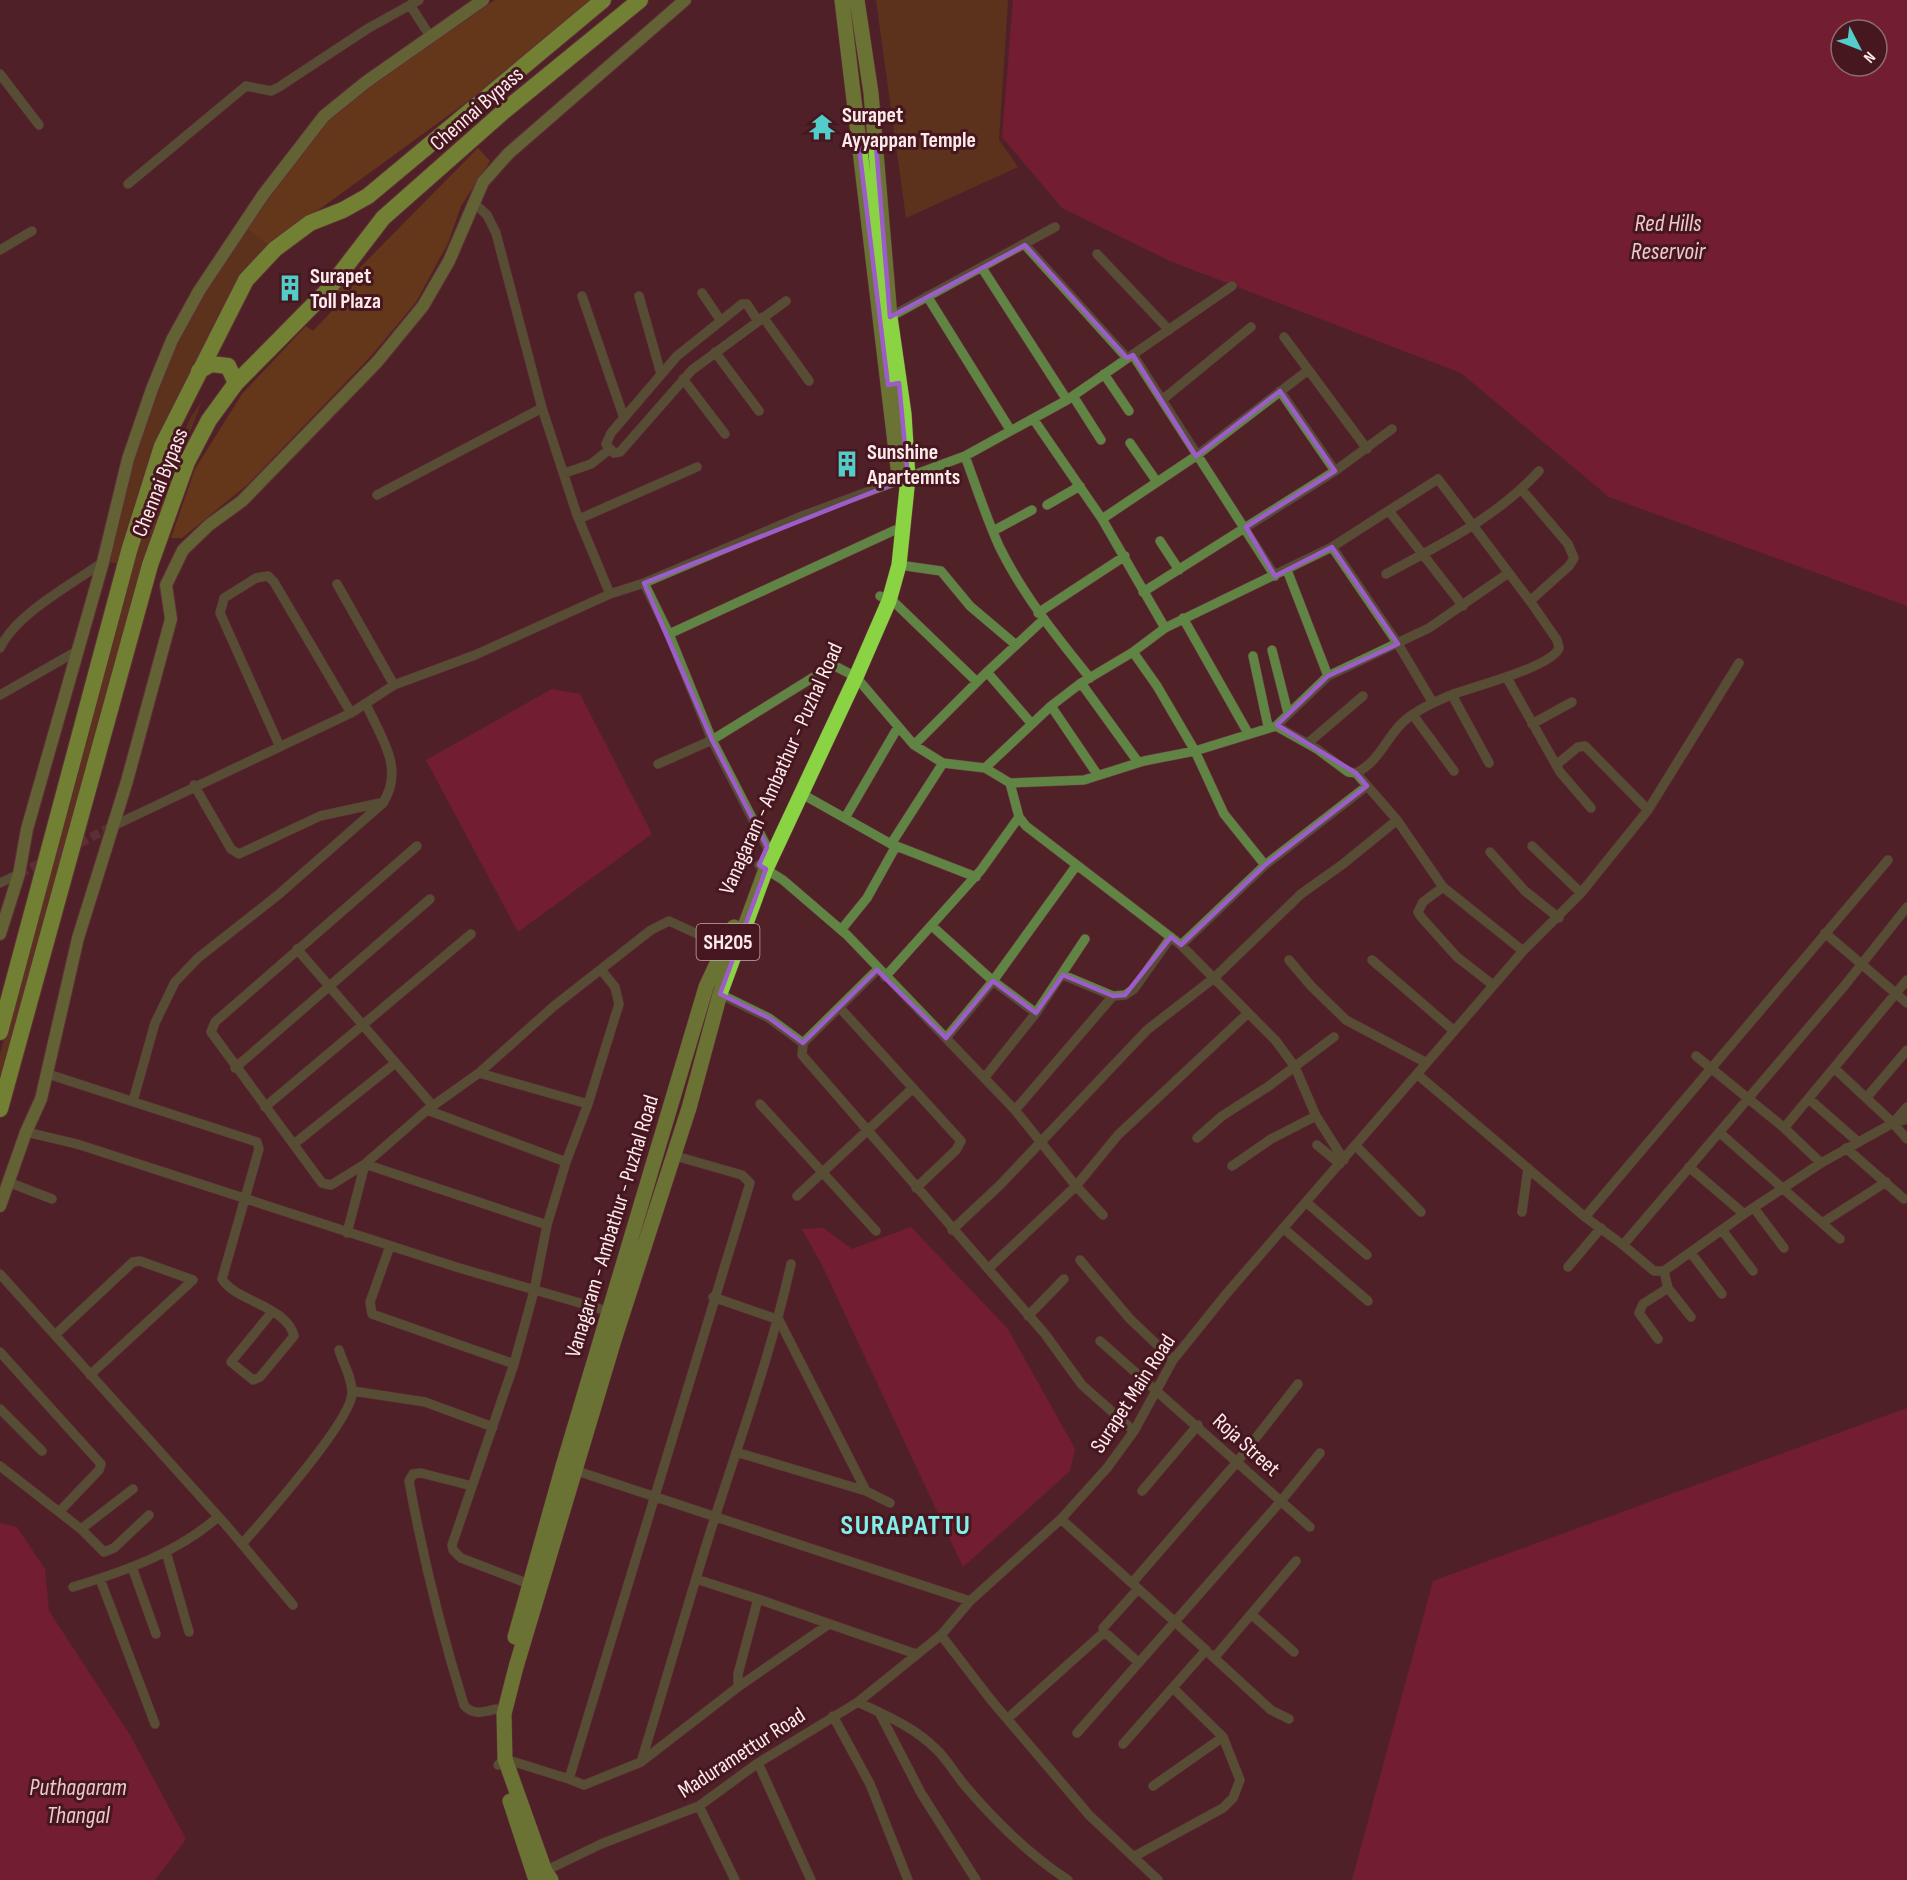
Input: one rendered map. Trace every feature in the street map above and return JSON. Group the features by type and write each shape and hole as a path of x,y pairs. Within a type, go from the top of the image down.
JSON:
{"highway":[{"name":"Chennai Bypass","path":"0,1032 129,551 162,446 246,280 276,249 310,223 343,210 368,196 603,0"},
{"name":"Chennai Bypass","path":"0,1109 150,565 187,462 209,420 236,383 327,291 383,218 503,112 640,0"},
{"path":"368,196 383,218"},
{"path":"199,371 211,364 228,366 236,383"}],"main road":[{"name":"Vanagaram - Ambathur - Puzhal Road","path":"538,1877 502,1762 496,1709 529,1584 569,1468 615,1313 706,987 762,867 767,847 852,674 885,597 904,480 894,384 860,147 842,0"},
{"path":"857,0 876,145 894,384"},
{"path":"860,147 876,145"},
{"path":"885,597 899,566 904,480"},
{"path":"615,1313 689,1108 720,994 762,867 802,794 852,674"},
{"path":"502,1762 507,1705 569,1468"}],"street":[{"path":"0,934 20,874 27,829 103,562 128,459 172,340 199,291 263,195 324,116 366,82 483,0"},
{"path":"0,1206 26,1132 41,1099 48,1074 78,938 111,826 127,781 171,620 166,585 183,550 209,525 242,501 377,362 423,306 449,261 483,182 509,153 685,0"},
{"path":"128,184 246,86 271,91 279,87 414,2 430,36"},
{"path":"0,74 39,125"},
{"path":"473,202 487,215 496,232 542,408 579,519 610,594"},
{"path":"890,317 1055,227"},
{"path":"0,250 33,231"},
{"path":"1025,245 1130,357 1162,400 1196,456 1246,527 1275,576"},
{"path":"1097,254 1169,330"},
{"path":"982,268 1101,440"},
{"path":"111,826 351,713 394,685 475,655 610,594 644,583 802,516 965,456 1034,420 1070,398 1232,286"},
{"path":"702,293 721,321"},
{"path":"582,296 624,418"},
{"path":"639,296 662,374"},
{"path":"927,296 1011,431"},
{"path":"786,301 760,319 716,352 683,379 620,452 614,453 605,441 677,356 742,304 747,304 760,319 809,381"},
{"path":"1162,400 1251,327"},
{"path":"1284,338 1367,448"},
{"path":"716,352 759,411"},
{"path":"1102,519 1196,456 1307,371"},
{"path":"1104,374 1129,411"},
{"path":"683,379 725,434"},
{"path":"1280,391 1335,471"},
{"path":"377,495 542,408"},
{"path":"1034,420 1102,519 1165,627"},
{"path":"1143,592 1335,471 1392,429"},
{"path":"1130,443 1157,482"},
{"path":"565,473 591,464 610,449"},
{"path":"965,456 993,531 1041,616 1090,678"},
{"path":"579,519 697,467"},
{"path":"1386,574 1475,526 1522,490 1539,471"},
{"path":"985,768 1051,706 1081,683 1133,652 1165,627 1332,547 1438,479 1475,526 1507,574 1530,601 1557,640 1559,648 1554,656 1507,678 1452,695 1413,715 1403,722 1375,759 1356,772 1348,772 1308,743 1272,726 1253,656"},
{"path":"1047,505 1080,486"},
{"path":"1522,490 1568,544 1574,558 1569,567 1530,601"},
{"path":"993,531 1032,510"},
{"path":"1389,511 1463,606"},
{"path":"669,634 895,530"},
{"path":"1160,541 1179,570"},
{"path":"1332,547 1398,644 1433,703"},
{"path":"914,745 1016,645 1041,616 1125,556"},
{"path":"0,648 8,633 21,620 103,562"},
{"path":"899,566 941,571 970,606 1016,645"},
{"path":"1287,570 1328,676"},
{"path":"658,764 712,740 833,665 852,674 914,745 943,763 985,768 1010,783 1084,780 1096,774 1138,762 1195,751 1272,726 1328,676 1429,628 1507,574"},
{"path":"280,747 220,612 224,598 256,578 268,576 274,582 351,713"},
{"path":"644,583 669,634 712,740 767,847"},
{"path":"337,584 394,685"},
{"path":"885,597 977,682"},
{"path":"1183,618 1248,733"},
{"path":"1272,650 1288,713"},
{"path":"0,695 77,651"},
{"path":"1133,652 1157,686 1195,751 1224,814 1265,865"},
{"name":"Surapet Main Road","path":"941,1635 970,1601 1061,1519 1107,1468 1134,1431 1173,1360 1425,1062 1523,951 1559,918 1581,892 1648,810 1739,663"},
{"path":"987,672 1031,723"},
{"path":"1507,678 1556,765 1591,808"},
{"path":"1081,683 1138,762"},
{"path":"1452,695 1489,763"},
{"path":"1308,743 1363,696"},
{"path":"1532,724 1572,702"},
{"path":"133,1101 155,1023 166,998 181,975 383,803 391,789 393,766 366,704"},
{"path":"1051,706 1096,774"},
{"path":"1413,715 1454,771"},
{"path":"845,818 898,727"},
{"path":"1556,765 1578,747 1585,746 1648,810"},
{"path":"841,930 867,898 893,845 943,763"},
{"path":"1356,772 1397,820 1443,887 1523,951"},
{"path":"1010,783 1019,817 1026,826 1181,945 1276,1041 1295,1067 1316,1116 1342,1162"},
{"path":"194,785 231,849 239,854 320,816 383,803"},
{"path":"1181,945 1265,865 1367,786"},
{"path":"802,794 893,845 976,877"},
{"path":"1019,817 976,877 932,927 840,1008 803,1043 801,1049 808,1065 988,1269 1082,1385 1134,1431"},
{"path":"952,1230 1000,1185 1147,1030 1214,978 1301,894 1343,864 1397,820"},
{"path":"417,846 297,949 212,1028 212,1037 326,1185 340,1180 365,1164 430,1108 478,1073 554,1006 602,971 651,930 669,921 726,948"},
{"path":"1532,846 1581,892"},
{"path":"1490,852 1526,891 1559,918"},
{"path":"1586,1217 1888,860"},
{"path":"946,1038 993,981 1076,866"},
{"path":"762,867 808,900 841,930 881,974 985,1077 1103,1215"},
{"path":"0,883 20,874"},
{"path":"1443,887 1421,905 1421,917 1442,943 1493,985"},
{"path":"235,1068 430,899"},
{"path":"1623,1245 1749,1098 1907,907"},
{"path":"932,927 993,981 1036,1013"},
{"path":"1825,933 1907,1003"},
{"path":"265,1107 471,934"},
{"path":"1063,975 1113,996 1130,993 1171,937"},
{"path":"985,1077 1036,1013 1085,939"},
{"path":"297,949 331,986 430,1108 566,1162"},
{"path":"1289,960 1311,986 1346,1020 1425,1062"},
{"path":"1372,960 1454,1030"},
{"path":"529,1584 461,1558 453,1550 472,1486 514,1364 534,1291 547,1225 566,1162 588,1104 619,1004 615,987 602,971"},
{"path":"1784,1128 1907,980"},
{"path":"720,994 769,1018 803,1043"},
{"path":"1015,1110 1113,996"},
{"path":"840,1008 961,1143 916,1188"},
{"path":"988,1269 1076,1186 1118,1135 1248,1013"},
{"path":"1197,1138 1222,1116 1295,1067 1334,1036"},
{"path":"1867,1097 1907,1050"},
{"path":"1696,1056 1749,1098 1821,1163"},
{"path":"294,1144 394,1064"},
{"path":"1834,1068 1867,1097 1907,1139"},
{"path":"478,1073 588,1104"},
{"path":"48,1074 257,1143 259,1149 222,1278 228,1286 272,1312 288,1324 294,1336 260,1377 253,1380 232,1365 232,1360 272,1312"},
{"path":"1417,1074 1586,1217 1654,1271 1664,1271 1744,1214 1857,1141 1893,1123 1907,1119"},
{"path":"797,1196 913,1088"},
{"path":"1809,1098 1857,1141"},
{"path":"760,1104 823,1170 876,1231"},
{"path":"1893,1123 1907,1107"},
{"path":"1232,1166 1271,1139 1316,1116"},
{"path":"26,1132 77,1144 347,1233 534,1291 615,1313"},
{"path":"1719,1132 1840,1239"},
{"path":"1317,1145 1342,1162"},
{"path":"1356,1146 1421,1212"},
{"path":"1846,1148 1905,1199"},
{"path":"569,1779 713,1297 750,1183 748,1178 742,1175 672,1155"},
{"path":"365,1164 547,1225"},
{"path":"347,1233 365,1164"},
{"path":"1689,1167 1744,1214"},
{"path":"1522,1212 1528,1168"},
{"path":"8,1182 52,1199"},
{"path":"1822,1223 1886,1182"},
{"path":"1306,1202 1367,1255"},
{"path":"1754,1208 1784,1248"},
{"path":"1283,1228 1368,1300"},
{"path":"1568,1267 1600,1228"},
{"path":"1722,1230 1753,1271"},
{"path":"390,1246 370,1302 372,1314 514,1364"},
{"path":"1691,1253 1722,1294"},
{"path":"1080,1260 1130,1319 1173,1360"},
{"path":"54,1335 133,1262 140,1261 193,1280 90,1375"},
{"path":"641,1762 715,1518 779,1320 791,1264"},
{"path":"1664,1271 1668,1288 1691,1317"},
{"path":"0,1274 242,1544 293,1605"},
{"path":"1028,1316 1064,1279"},
{"path":"1658,1339 1639,1313 1640,1308 1668,1288"},
{"path":"713,1297 779,1320 866,1491"},
{"name":"Roja Street","path":"1100,1341 1198,1425 1310,1527"},
{"path":"242,1544 287,1492 342,1419 351,1402 352,1391 339,1350"},
{"path":"0,1352 101,1464 99,1470 59,1512"},
{"path":"1104,1628 1135,1586 1298,1384"},
{"path":"352,1391 425,1402 493,1427"},
{"path":"0,1409 42,1451"},
{"path":"1142,1491 1198,1425"},
{"path":"736,1452 866,1491 890,1503"},
{"path":"1077,1733 1281,1502 1320,1453"},
{"path":"0,1466 81,1529 98,1548 106,1552 149,1515"},
{"path":"569,1468 970,1601"},
{"path":"472,1486 421,1473 413,1474 410,1481 422,1552 440,1626 464,1705 470,1712 479,1714 496,1709"},
{"path":"81,1529 133,1488"},
{"path":"73,1587 132,1568 166,1552 197,1536 218,1517"},
{"path":"1061,1519 1271,1710 1289,1719"},
{"path":"166,1552 189,1632"},
{"path":"1214,1658 1296,1561"},
{"path":"132,1568 156,1635"},
{"path":"100,1579 154,1724"},
{"path":"696,1579 916,1654"},
{"path":"738,1688 738,1674 758,1599"},
{"path":"1251,1614 1294,1653"},
{"path":"502,1762 584,1785 641,1762 738,1688 829,1624"},
{"path":"1007,1719 1104,1634 1139,1663"},
{"path":"941,1635 1007,1719 1089,1815 1158,1880"},
{"name":"Maduramettur Road","path":"538,1877 601,1845 699,1806 758,1763 858,1702 941,1635"},
{"path":"1123,1744 1206,1650"},
{"path":"1135,1856 1223,1808 1233,1798 1240,1780 1223,1737 1173,1688"},
{"path":"858,1702 903,1724 936,1749 966,1787 1006,1831 1040,1863 1068,1880"},
{"path":"879,1712 921,1793 976,1880"},
{"path":"833,1716 870,1784 908,1880"},
{"path":"1153,1786 1223,1737"},
{"path":"758,1763 812,1880"},
{"path":"699,1806 735,1880"}],"highlighted area":[{"path":"876,145 890,317 1025,245 1127,358 1133,355 1196,456 1280,391 1335,471 1246,527 1275,576 1332,547 1398,644 1328,676 1277,725 1356,773 1367,786 1265,865 1181,945 1171,937 1125,995 1113,996 1063,975 1036,1013 993,981 946,1038 877,970 803,1043 769,1018 720,994 766,869 759,865 767,847 712,740 644,583 908,478 899,383 888,385 859,147"}],"shaded area":[{"path":"495,0 593,0 501,77 269,246 246,228 328,120 370,86"},
{"path":"876,0 1008,0 999,140 1018,167 906,218"},
{"path":"478,148 490,161 461,206 448,243 416,302 371,356 248,484 182,538 171,538 195,469 242,394 306,326 313,331 334,309 328,300"},
{"path":"246,228 269,246 241,277 120,564 109,562 134,457 172,351 195,309"},
{"path":"202,401 159,513 0,1091 0,1054 148,510 191,417"}],"water":[{"name":"Red Hills Reservoir","path":"1013,0 1907,0 1907,606 1609,497 1461,373 1170,261 1062,208 1002,137"},
{"path":"552,689 580,694 652,834 518,932 426,760"},
{"path":"911,1227 1008,1329 1075,1449 1070,1471 963,1567 822,1265 802,1229 823,1228 852,1249"},
{"path":"1907,1408 1907,1880 1352,1880 1433,1581"},
{"name":"Puthagaram Thangal","path":"0,1523 17,1527 45,1569 49,1611 130,1735 186,1839 155,1880 0,1880"}],"tunnel":[{"path":"19,874 111,827"}],"place":[{"name":"Surapet Ayyappan Temple","path":"822,127"},
{"name":"Surapet Toll Plaza","path":"290,288"},
{"name":"Sunshine Apartemnts","path":"847,464"}],"district":[{"name":"SURAPATTU","path":"906,1524"}]}
